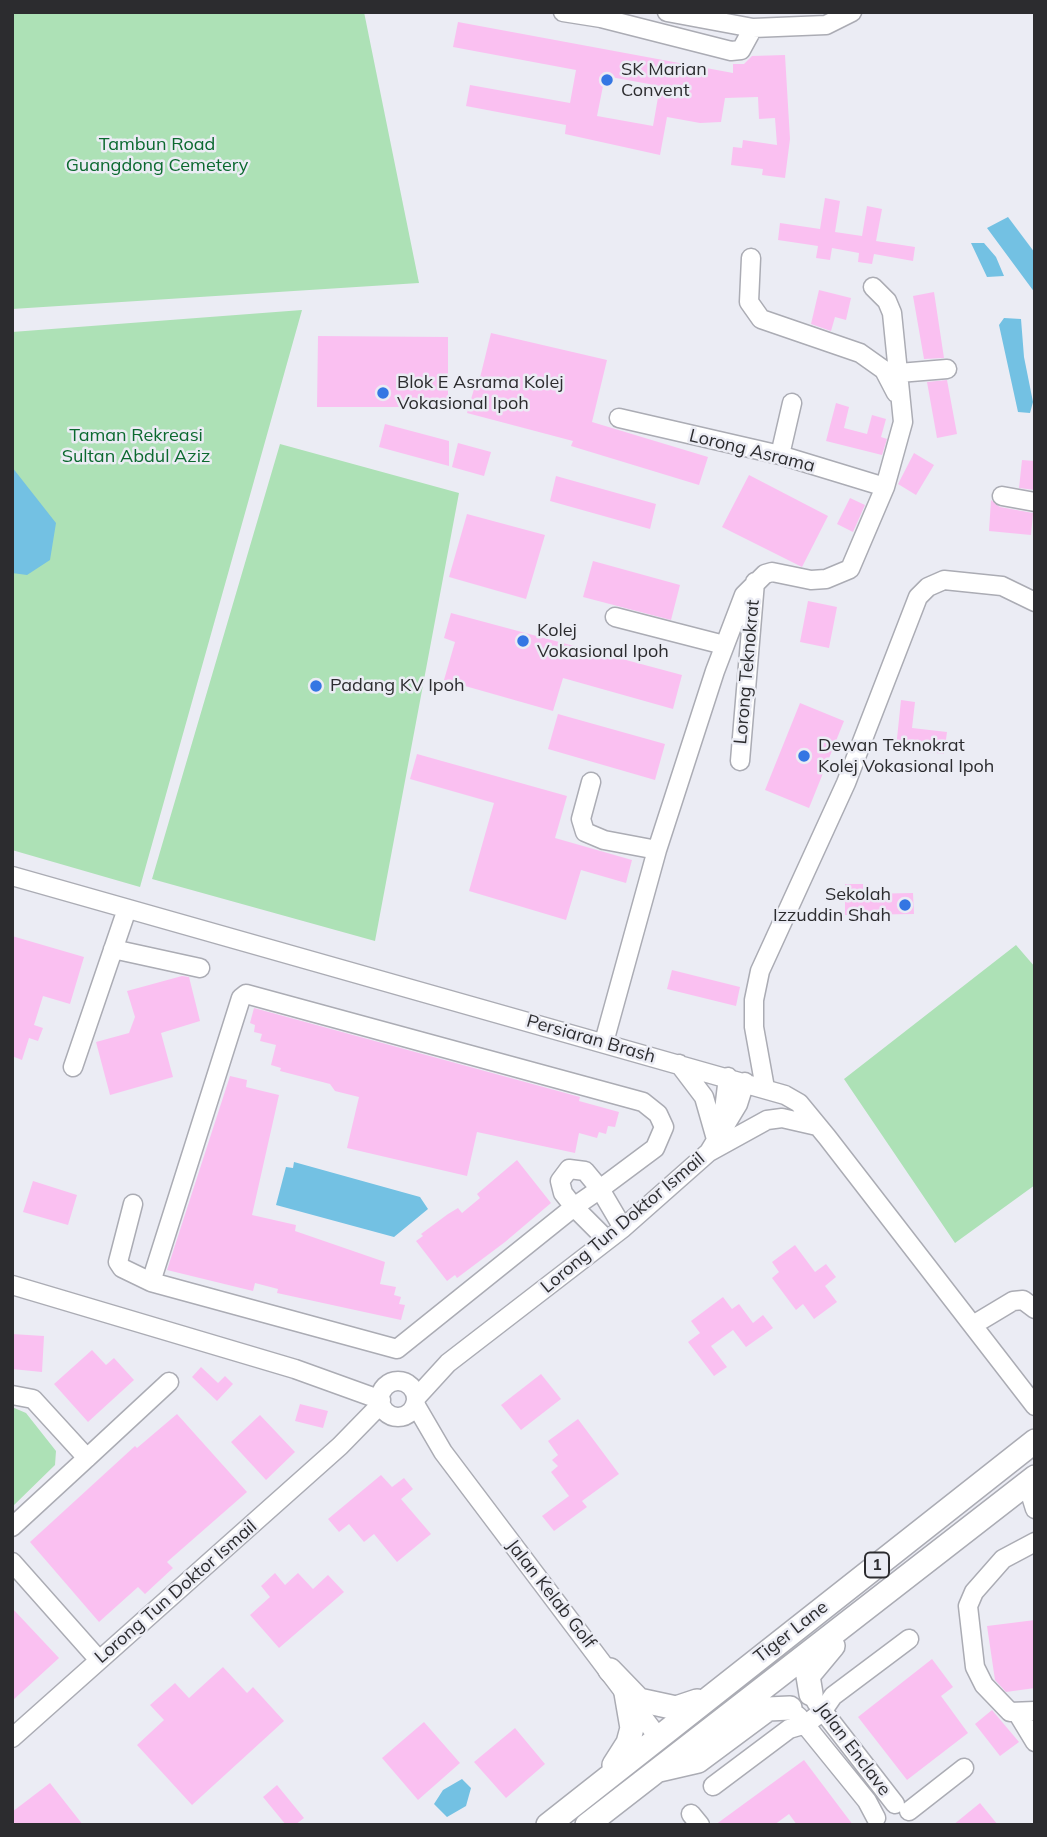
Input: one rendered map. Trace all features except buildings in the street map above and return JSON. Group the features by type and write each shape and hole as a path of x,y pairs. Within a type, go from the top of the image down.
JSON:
{"main road":[{"name":"Tiger Lane","path":"548,1825 1035,1441"},
{"name":"Tiger Lane","path":"587,1825 654,1770 1031,1480"},
{"path":"816,1703 808,1676 861,1610"},
{"path":"658,1737 688,1730 837,1616 861,1610"},
{"path":"610,1670 639,1700 656,1705 676,1708 719,1689"},
{"path":"594,1789 620,1758 628,1743 632,1728 626,1693"},
{"path":"654,1770 698,1762 768,1709 798,1716"}],"street":[{"path":"563,12 604,15 637,27 731,51 741,50 753,28"},
{"path":"637,27 650,12"},
{"path":"667,12 753,28 826,25 852,12"},
{"path":"751,258 749,302 761,319 860,353 877,363 901,402"},
{"path":"604,1042 657,850 724,645 744,595 755,582 772,572 811,580 826,579 850,569 885,487 904,422 892,313 887,301 873,287"},
{"path":"898,373 947,369"},
{"path":"780,455 792,403"},
{"name":"Lorong Asrama","path":"619,418 780,455 885,487"},
{"path":"1002,496 1035,502"},
{"path":"765,1088 754,1027 754,1000 760,971 846,783 918,597 928,587 944,580 1002,586 1035,602"},
{"name":"Lorong Teknokrat","path":"740,761 755,582"},
{"path":"615,617 724,645"},
{"path":"591,782 581,819 585,832 604,840 657,850"},
{"name":"Persiaran Brash","path":"12,876 765,1088 799,1103 1035,1406"},
{"path":"73,1067 127,909"},
{"path":"113,948 200,968"},
{"path":"133,1204 117,1262 122,1268 151,1282 397,1349 575,1207 655,1148 662,1138 664,1127 658,1114 643,1102 246,994 241,998 151,1282"},
{"path":"679,1064 704,1097 716,1139 767,1120 782,1118 817,1126"},
{"name":"Lorong Tun Doktor Ismail","path":"12,1738 340,1446 623,1228 716,1139 738,1104 737,1080"},
{"path":"607,1240 560,1187 564,1174 569,1169 585,1171 600,1189 623,1228"},
{"path":"12,1285 397,1400"},
{"path":"972,1325 1018,1300 1035,1309"},
{"path":"12,1527 169,1382"},
{"path":"12,1395 33,1399 87,1458"},
{"name":"Jalan Kelab Golf","path":"397,1400 443,1452 658,1737"},
{"path":"1031,1480 1035,1509"},
{"path":"1035,1542 1003,1559 974,1592 968,1606 975,1667 984,1685 1002,1706 1026,1712 1035,1742"},
{"path":"12,1562 99,1660"},
{"path":"713,1786 789,1729 798,1716 816,1703 833,1696 909,1639"},
{"name":"Jalan Enclave","path":"816,1703 906,1813"},
{"name":"Jalan Enclave","path":"798,1716 867,1801 876,1821"},
{"path":"906,1813 964,1768"},
{"name":"Jalan Enclave","path":"876,1821 883,1808 906,1813"}],"green space":[{"name":"Tambun Road Guangdong Cemetery","path":"12,12 364,12 419,283 12,309"},
{"name":"Taman Rekreasi Sultan Abdul Aziz","path":"302,310 140,887 12,850 12,332"},
{"name":"Padang KV Ipoh","path":"280,444 459,493 375,941 152,879"},
{"path":"1016,945 1035,967 1035,1185 955,1243 844,1079"},
{"path":"12,1407 26,1413 56,1451 55,1465 12,1507"}],"water":[{"path":"1008,217 1035,253 1035,293 987,228"},
{"path":"971,243 984,243 996,257 1004,276 987,277"},
{"path":"1004,318 1021,319 1024,357 1033,402 1030,413 1018,412 999,325"},
{"path":"12,467 56,523 50,560 27,575 12,573"},
{"path":"294,1162 420,1197 428,1209 394,1237 276,1205 286,1167 293,1168"},
{"path":"462,1779 471,1788 466,1806 447,1817 434,1804 443,1790"}],"place":[{"name":"SK Marian Convent","path":"607,80"},
{"name":"Blok E Asrama Kolej Vokasional Ipoh","path":"383,393"},
{"name":"Kolej Vokasional Ipoh","path":"523,641"},
{"name":"Padang KV Ipoh","path":"316,686"},
{"name":"Dewan Teknokrat Kolej Vokasional Ipoh","path":"804,756"},
{"name":"Sekolah Izzuddin Shah","path":"905,905"}]}
